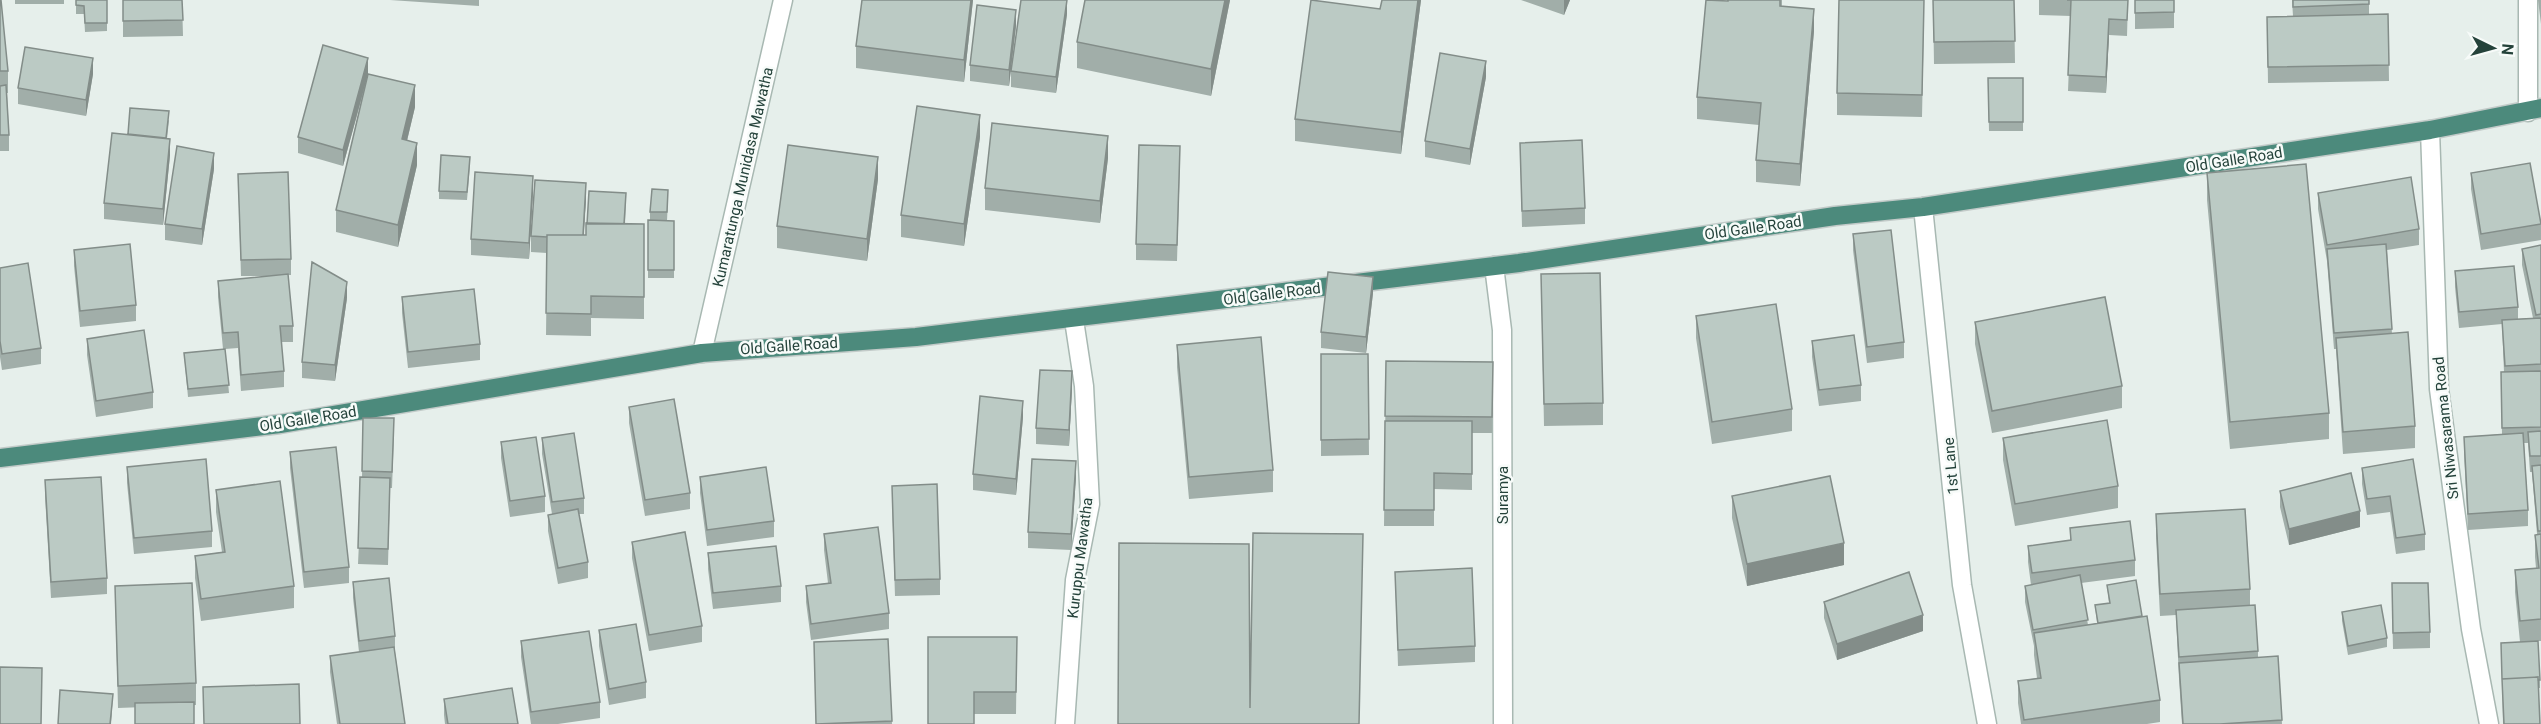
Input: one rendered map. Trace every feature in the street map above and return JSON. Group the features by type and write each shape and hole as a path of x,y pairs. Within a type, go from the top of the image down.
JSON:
{"highway":[{"name":"Old Galle Road","path":"0,458 280,424 702,354 916,338 1494,266 1835,216 1923,207 2430,130 2535,110"}],"street":[{"name":"Kumaratunga Munidasa Mawatha","path":"702,354 783,0"},
{"path":"2528,0 2535,110"},
{"name":"Sri Niwasarama Road","path":"2430,130 2439,389 2471,629 2489,724"},
{"name":"1st Lane","path":"1923,207 1962,585 1987,724"},
{"name":"Suramya","path":"1494,266 1502,330 1503,724"},
{"name":"Kuruppu Mawatha","path":"1065,724 1075,580 1090,504 1084,386 1074,320"}],"building":[{"path":"1,0 8,71 0,71"},
{"path":"76,0 107,0 107,23 85,23 84,6 76,5"},
{"path":"123,0 182,0 183,20 123,21"},
{"path":"862,0 971,0 964,60 856,46"},
{"path":"1021,0 1067,0 1056,77 1011,71"},
{"path":"1085,0 1225,0 1211,69 1077,42"},
{"path":"1311,0 1380,9 1382,0 1418,0 1401,132 1295,119"},
{"path":"1706,0 1780,0 1780,6 1814,9 1800,164 1756,160 1761,103 1697,97"},
{"path":"1839,0 1924,0 1922,95 1837,93"},
{"path":"1933,0 2014,0 2015,41 1934,42"},
{"path":"2071,0 2128,0 2127,20 2109,19 2106,77 2068,75"},
{"path":"2135,0 2174,0 2174,12 2135,13"},
{"path":"2293,0 2369,0 2369,4 2293,7"},
{"path":"977,5 1016,10 1009,70 970,65"},
{"path":"2388,14 2389,65 2268,67 2267,17"},
{"path":"323,45 368,58 343,150 298,137"},
{"path":"25,47 93,58 86,100 18,88"},
{"path":"1440,53 1486,61 1470,149 1425,141"},
{"path":"368,74 415,85 402,139 417,143 398,225 336,210"},
{"path":"1988,78 2023,78 2023,122 1989,122"},
{"path":"6,85 9,135 0,135 0,86"},
{"path":"917,106 980,115 964,224 901,215"},
{"path":"130,108 169,111 166,138 128,134"},
{"path":"992,123 1108,136 1100,201 985,188"},
{"path":"112,133 170,139 163,209 104,203"},
{"path":"1582,140 1585,208 1522,211 1520,143"},
{"path":"788,145 878,157 867,239 777,226"},
{"path":"1139,145 1180,146 1177,245 1136,244"},
{"path":"177,146 214,153 202,229 165,224"},
{"path":"441,155 470,157 467,192 439,191"},
{"path":"2530,163 2541,224 2481,234 2471,173"},
{"path":"2306,164 2329,413 2230,422 2207,173"},
{"path":"288,172 291,259 241,260 238,174"},
{"path":"475,172 533,176 529,243 471,239"},
{"path":"2411,177 2419,229 2327,245 2318,193"},
{"path":"535,180 586,183 583,235 531,236"},
{"path":"652,189 668,190 667,212 650,212"},
{"path":"589,191 626,193 624,224 587,224"},
{"path":"648,220 674,221 674,270 648,270"},
{"path":"586,223 644,224 644,297 591,296 591,314 546,313 547,235 586,235"},
{"path":"1891,230 1904,342 1867,347 1853,234"},
{"path":"130,244 136,305 80,311 74,250"},
{"path":"2386,244 2392,329 2334,333 2327,249"},
{"path":"2541,245 2541,314 2536,315 2522,249"},
{"path":"312,262 347,282 335,365 302,362"},
{"path":"28,263 41,348 2,354 0,268"},
{"path":"2514,266 2518,307 2459,312 2455,271"},
{"path":"1328,272 1373,277 1366,337 1321,332"},
{"path":"1600,273 1603,403 1544,404 1541,274"},
{"path":"288,274 293,326 280,326 284,371 241,375 238,332 223,333 218,281"},
{"path":"474,289 480,344 408,352 402,297"},
{"path":"2105,297 2122,386 1992,411 1975,322"},
{"path":"1776,304 1792,409 1712,422 1696,316"},
{"path":"2541,318 2541,364 2505,366 2502,320"},
{"path":"144,330 153,392 96,401 87,339"},
{"path":"2408,332 2415,426 2343,432 2336,338"},
{"path":"1854,335 1861,385 1819,390 1812,341"},
{"path":"1261,337 1273,470 1189,477 1177,345"},
{"path":"225,349 229,385 188,389 184,353"},
{"path":"1321,354 1368,354 1369,439 1321,440"},
{"path":"1386,361 1493,362 1492,417 1385,416"},
{"path":"1040,370 1072,371 1069,430 1036,428"},
{"path":"2541,371 2541,427 2502,428 2501,372"},
{"path":"980,396 1023,401 1016,479 973,474"},
{"path":"674,399 690,493 645,500 629,407"},
{"path":"363,418 394,418 392,472 362,471"},
{"path":"2107,420 2118,486 2015,504 2003,438"},
{"path":"1385,421 1472,421 1472,474 1434,473 1434,510 1384,510"},
{"path":"2541,431 2541,456 2530,456 2528,432"},
{"path":"574,433 584,498 552,502 542,438"},
{"path":"2523,433 2528,510 2468,514 2464,437"},
{"path":"536,437 545,496 510,501 501,442"},
{"path":"336,447 349,567 304,572 290,452"},
{"path":"206,459 212,531 134,538 127,467"},
{"path":"1032,459 1076,461 1071,534 1028,532"},
{"path":"2413,459 2425,534 2396,538 2390,496 2367,499 2362,468"},
{"path":"2541,465 2541,531 2538,531 2532,466"},
{"path":"766,467 774,521 707,530 700,477"},
{"path":"2351,473 2360,511 2289,529 2280,491"},
{"path":"1830,476 1844,543 1747,564 1732,496"},
{"path":"101,477 107,578 51,582 45,480"},
{"path":"360,477 390,478 388,549 358,548"},
{"path":"280,481 294,586 201,599 195,556 225,552 216,490"},
{"path":"937,484 940,579 895,580 892,486"},
{"path":"578,509 588,562 558,568 548,515"},
{"path":"2245,509 2250,589 2160,594 2156,514"},
{"path":"2130,521 2135,560 2032,573 2028,546 2071,540 2070,528"},
{"path":"878,527 889,613 811,624 806,586 831,583 824,534"},
{"path":"685,532 702,626 649,635 632,542"},
{"path":"1253,533 1363,534 1359,724 1118,724 1119,543 1249,544 1250,708"},
{"path":"2541,534 2541,619 2520,621 2515,570 2539,568 2535,535"},
{"path":"776,546 781,586 713,593 708,553"},
{"path":"1472,568 1475,646 1398,650 1395,572"},
{"path":"1909,572 1923,615 1837,644 1824,602"},
{"path":"2080,575 2088,620 2033,630 2025,586"},
{"path":"389,578 395,636 359,641 353,582"},
{"path":"2136,580 2142,616 2098,623 2095,605 2110,603 2107,585"},
{"path":"192,583 196,683 118,686 115,586"},
{"path":"2392,583 2428,583 2430,632 2393,633"},
{"path":"2255,605 2258,651 2179,657 2176,610"},
{"path":"2381,605 2387,638 2348,646 2342,612"},
{"path":"2147,616 2160,700 2024,720 2018,681 2041,678 2034,633"},
{"path":"636,624 646,682 609,689 599,630"},
{"path":"589,631 600,702 531,712 521,641"},
{"path":"928,637 1017,637 1016,692 974,692 974,724 928,724"},
{"path":"888,639 892,721 816,724 814,642"},
{"path":"2538,641 2540,680 2538,677 2502,679 2501,643"},
{"path":"394,647 405,724 340,724 330,656"},
{"path":"2278,656 2282,720 2183,724 2179,663"},
{"path":"0,667 42,668 41,724 0,724"},
{"path":"2538,677 2540,724 2504,724 2502,679"},
{"path":"299,684 300,724 204,724 203,687"},
{"path":"512,688 518,724 448,724 444,699"},
{"path":"60,690 113,694 110,724 58,724"},
{"path":"194,702 194,724 135,724 135,703"}]}
